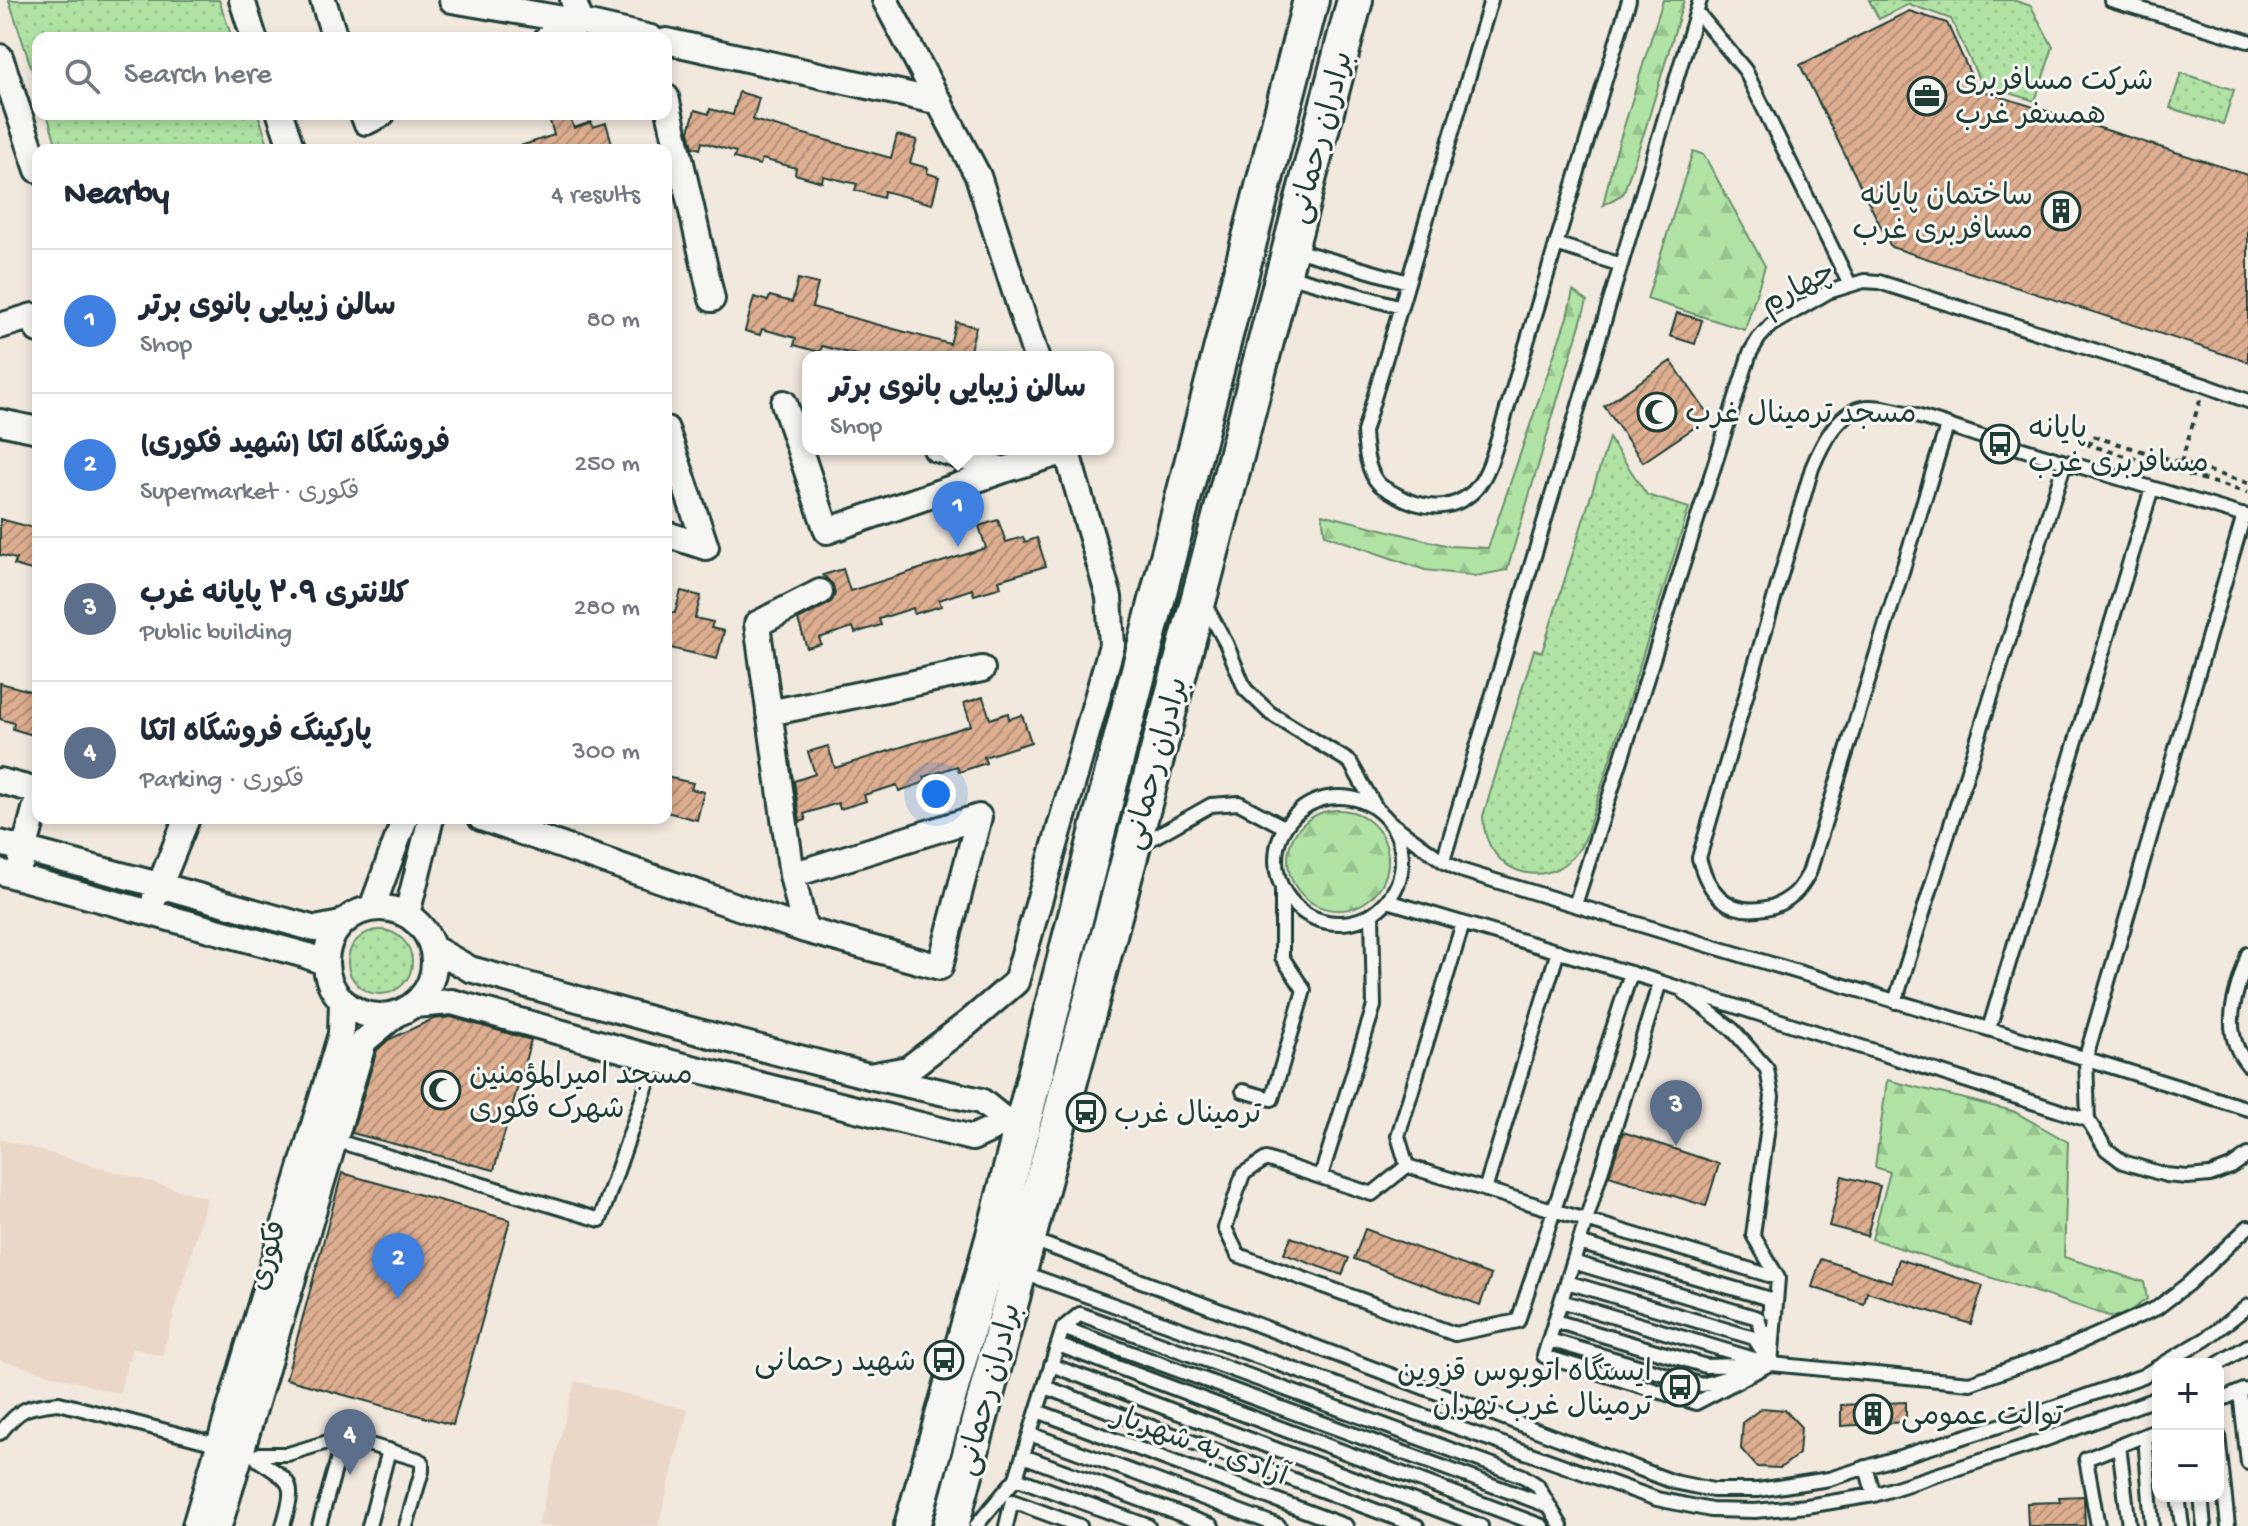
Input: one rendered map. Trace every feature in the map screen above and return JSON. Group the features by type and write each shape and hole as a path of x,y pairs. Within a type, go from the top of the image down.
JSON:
{"main road":[{"name":"برادران رحمانی","path":"912,1526 993,1239 1014,1124 1311,0"},
{"name":"برادران رحمانی","path":"951,1526 1355,0"}],"street":[{"path":"242,0 252,32"},
{"path":"323,0 333,32"},
{"path":"452,0 577,11 635,32"},
{"path":"885,0 978,176 1034,351"},
{"path":"554,32 577,11"},
{"path":"672,42 940,102"},
{"path":"0,57 32,152"},
{"path":"282,120 290,144"},
{"path":"671,120 712,299"},
{"path":"0,326 32,316"},
{"path":"802,408 784,403 827,531 1050,455"},
{"path":"0,422 32,429"},
{"path":"672,447 706,547 672,536"},
{"path":"955,455 1004,470"},
{"path":"869,1076 908,1069 1016,982 1112,645 1109,597 1067,455"},
{"path":"805,930 792,875 757,624 820,592"},
{"path":"769,713 982,669"},
{"path":"0,781 32,789"},
{"path":"498,824 805,930 940,967 979,817 792,875"},
{"path":"32,822 25,849 8,875 326,963"},
{"path":"149,912 184,824"},
{"path":"372,908 403,824"},
{"path":"407,914 430,824"},
{"path":"0,843 315,929 341,924"},
{"path":"404,1010 428,989 433,976 435,962 428,934 407,914 384,907 350,916 332,935 327,949 328,977 342,1001 353,1010 367,1015 381,1016 452,1002 656,1059 972,1138 1014,1124"},
{"path":"433,948 470,969 869,1076 981,1101 1014,1124"},
{"name":"فکوری","path":"219,1526 341,1034 342,1001"},
{"name":"فکوری","path":"195,1526 239,1451 364,1041 404,1010"},
{"path":"656,1059 664,1023"},
{"path":"923,1125 933,1089"}],"lane":[{"path":"1491,0 1364,432 1365,451 1378,483 1421,506 1456,504 1485,478 1629,0"},
{"path":"2111,0 2248,41"},
{"path":"1443,861 1699,6"},
{"path":"1699,6 1745,70 1850,285"},
{"path":"1556,244 1621,265"},
{"path":"1287,261 1408,282"},
{"path":"1287,261 1401,307"},
{"name":"چهارم","path":"1575,905 1750,353 1771,325 1828,292 1864,281 1879,282 2248,401"},
{"path":"1947,426 1809,873 1796,893 1778,905 1754,910 1732,908 1714,892 1703,875 1699,858 1812,468 1835,425 1851,413 1866,407 1889,409 1947,426 2246,516 2086,1057 2088,1120 2106,1149 2123,1162 2166,1175 2187,1177 2210,1175 2231,1167 2248,1155"},
{"path":"1895,1002 2065,462"},
{"path":"1989,1029 2152,488"},
{"path":"1200,594 1226,643 1245,689 1270,713 1350,762 1376,808 1391,823 1460,870 2086,1057 2248,1109"},
{"path":"1243,1091 1272,1099 1304,990 1282,957 1282,888 1276,868 1276,847 1284,827 1298,811 1315,800 1336,796 1357,799 1376,808"},
{"path":"1130,851 1211,805 1239,803 1284,827"},
{"path":"1282,888 1294,905 1311,917 1331,923 1352,922 1372,914 1388,901 1399,883 1403,862 1400,842 1391,823"},
{"path":"1388,901 1677,987 2088,1120"},
{"path":"1321,1176 1374,1006 1372,914"},
{"path":"1407,1166 1398,1136 1463,923"},
{"path":"1485,1190 1558,951"},
{"path":"2248,954 2231,1011 2233,1036 2248,1065"},
{"path":"1407,1166 1372,1194 1266,1159 1243,1174 1225,1228 1238,1255 1455,1334 1518,1321 1631,973"},
{"path":"1660,982 1544,1356 1696,1403 1771,1364"},
{"path":"1677,987 1733,1030 1767,1069 1772,1097 1753,1235 1778,1278 1771,1364"},
{"path":"347,1144 600,1220 656,1059"},
{"path":"1407,1166 1778,1278"},
{"path":"1555,1321 1706,1366 1771,1364 1970,1383 2060,1351 2157,1308 2188,1284 2248,1227"},
{"path":"1027,1238 1674,1482 1713,1490 1758,1490 1829,1479 2018,1420 2152,1371"},
{"path":"1579,1243 1770,1299 1771,1364"},
{"path":"1573,1262 1758,1318 1771,1364"},
{"path":"1018,1271 1657,1499 1701,1509 1755,1511 1874,1495 2027,1446 2152,1400"},
{"path":"1567,1282 1754,1338 1771,1364"},
{"path":"1561,1301 1771,1364"},
{"path":"2173,1358 2206,1339 2248,1306"},
{"path":"976,1526 1016,1478 1063,1328 1080,1314 1523,1476 1537,1485 1560,1526"},
{"path":"1063,1328 1549,1506"},
{"path":"1549,1340 1702,1385 1771,1364"},
{"path":"1058,1345 1542,1526"},
{"path":"2224,1360 2248,1346"},
{"path":"1051,1365 1481,1526"},
{"path":"1045,1387 1417,1526"},
{"path":"2224,1398 2244,1390 2248,1463"},
{"path":"0,1433 14,1415 33,1405 59,1403 260,1454 288,1454 344,1437 422,1462 406,1526"},
{"name":"آزادی به شهریار","path":"1037,1411 1346,1526"},
{"path":"2018,1420 2027,1446"},
{"path":"2098,1526 2086,1459 2152,1433"},
{"path":"1030,1434 1279,1526"},
{"path":"2145,1436 2152,1526"},
{"path":"319,1526 344,1437"},
{"path":"2119,1445 2129,1526"},
{"path":"369,1526 389,1450"},
{"path":"239,1451 286,1478 291,1488 291,1498 283,1526"},
{"path":"1023,1456 1212,1526"},
{"path":"1866,1467 1874,1495"},
{"path":"1016,1478 1148,1526"},
{"path":"2224,1490 2228,1526"},
{"path":"1007,1526 1012,1501 1080,1526"},
{"path":"2179,1502 2182,1526"},
{"path":"2202,1502 2204,1526"}],"path":[{"path":"2181,463 2204,385"},
{"path":"2248,483 2092,436 2089,445 2248,493"}],"shaded area":[{"path":"0,1139 207,1198 162,1356 132,1348 119,1394 0,1360"},
{"path":"575,1381 688,1410 658,1526 538,1526"}],"green space":[{"path":"9,0 219,0 230,32 32,32 32,70"},
{"path":"1663,0 1684,0 1623,194 1603,205 1613,162"},
{"path":"1869,0 2013,0 2031,6 2053,47 2035,101 1984,85 1951,19 1909,4 1879,19"},
{"path":"2181,73 2234,90 2223,124 2170,108"},
{"path":"49,120 260,120 268,144 56,144"},
{"path":"1693,151 1704,155 1765,266 1745,330 1647,299"},
{"path":"1573,291 1587,301 1507,570 1476,576 1425,570 1325,535 1322,514 1449,546 1488,548 1567,317"},
{"path":"1609,438 1647,495 1689,508 1585,839 1573,857 1558,868 1541,873 1524,872 1509,866 1496,854 1487,837 1483,816 1534,650 1542,652"},
{"path":"1338,810 1357,813 1374,824 1385,841 1388,860 1385,879 1374,896 1357,907 1338,910 1319,907 1302,896 1291,879 1288,860 1291,841 1302,824 1319,813"},
{"path":"380,930 403,939 412,962 403,985 380,994 357,985 348,962 357,939"},
{"path":"1887,1080 2013,1111 2068,1142 2064,1257 2144,1282 2147,1299 2122,1316 2109,1316 1872,1239 1890,1172 1875,1167"}],"building":[{"name":"ساختمان پایانه مسافربری غرب","path":"1909,11 1947,23 1977,89 2248,175 2248,362 1891,247 1800,65"},
{"path":"739,92 759,98 753,120 891,158 897,135 917,140 910,163 928,168 927,173 939,177 932,204 884,191 883,198 855,190 857,184 823,176 822,182 795,174 796,168 762,159 760,165 734,158 736,152 702,142 700,149 693,147 689,131 695,110 709,114 710,109 733,115"},
{"path":"550,120 571,120 574,128 591,122 593,127 606,123 612,144 526,144 554,135"},
{"path":"798,279 818,284 812,307 950,344 956,322 976,327 970,350 974,351 841,351 822,346 820,351 816,351 794,345 796,338 762,329 760,335 745,331 754,297 768,301 770,296 792,302"},
{"path":"1677,313 1702,320 1695,344 1670,336"},
{"name":"مسجد ترمینال غرب","path":"1671,361 1710,417 1643,462 1604,406"},
{"path":"0,519 32,527 32,570 14,565 16,559 0,555"},
{"path":"998,520 1006,542 1023,537 1025,542 1037,538 1046,566 999,580 1001,587 974,595 972,589 939,600 941,606 914,614 913,608 879,619 881,625 855,633 853,627 819,638 821,644 807,648 798,620 827,605 835,594 833,585 823,575 843,569 850,591 986,548 979,526"},
{"path":"681,591 701,596 695,618 713,622 711,628 724,631 717,659 672,648 672,612 675,613"},
{"path":"0,683 32,691 32,735 13,729 14,723 0,719"},
{"path":"983,697 990,719 1008,713 1009,719 1022,715 1031,742 984,757 986,763 959,772 957,766 924,777 926,782 899,791 897,785 864,795 866,801 840,809 838,803 804,814 806,820 800,822 794,781 815,774 808,752 828,746 835,768 971,725 964,703"},
{"path":"672,778 693,783 691,789 704,792 697,820 672,814"},
{"name":"مسجد امیرالمؤمنین شهرک فکوری","path":"451,1017 531,1040 494,1170 352,1133 377,1050 388,1040 433,1019"},
{"path":"1623,1132 1719,1164 1706,1206 1609,1176"},
{"path":"342,1173 510,1220 453,1425 286,1379"},
{"path":"1842,1176 1880,1186 1867,1236 1829,1226"},
{"path":"1365,1229 1491,1275 1480,1305 1354,1259"},
{"path":"1291,1237 1349,1258 1342,1275 1284,1254"},
{"path":"1821,1259 1892,1282 1899,1259 1983,1286 1971,1324 1867,1292 1864,1304 1812,1287"},
{"name":"توالت عمومی","path":"1906,1402 1906,1422 1841,1426 1841,1405"},
{"path":"1762,1408 1785,1410 1801,1427 1799,1454 1780,1468 1757,1467 1741,1449 1743,1422"},
{"path":"2084,1496 2085,1526 2028,1526 2027,1503 2060,1502 2059,1497"}],"place":[{"name":"شرکت مسافربری همسفر غرب","path":"1927,96"},
{"name":"ساختمان پایانه مسافربری غرب","path":"2061,211"},
{"name":"مسجد ترمینال غرب","path":"1657,412"},
{"name":"پایانه مسافربری غرب","path":"2000,444"},
{"name":"سالن زیبایی بانوی برتر","path":"958,547"},
{"name":"مسجد امیرالمؤمنین شهرک فکوری","path":"441,1090"},
{"name":"ترمینال غرب","path":"1086,1112"},
{"name":"کلانتری ۲۰۹ پایانه غرب","path":"1676,1146"},
{"name":"فروشگاه اتکا (شهید فکوری)","path":"398,1299"},
{"name":"شهید رحمانی","path":"944,1360"},
{"name":"ایستگاه اتوبوس قزوین ترمینال غرب تهران","path":"1680,1387"},
{"name":"توالت عمومی","path":"1873,1414"},
{"name":"پارکینگ فروشگاه اتکا","path":"350,1475"}]}
